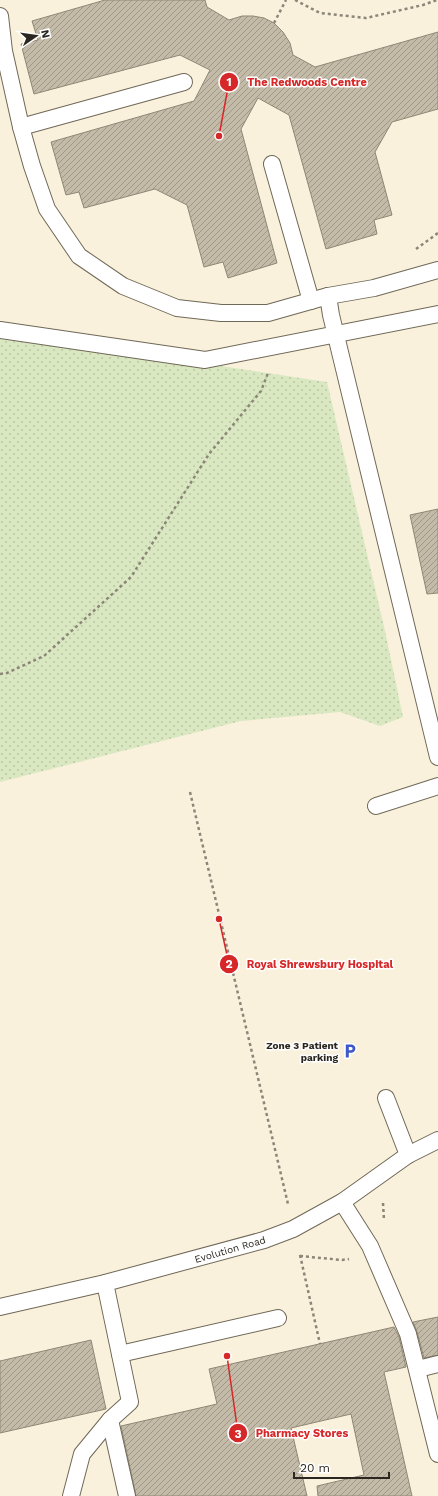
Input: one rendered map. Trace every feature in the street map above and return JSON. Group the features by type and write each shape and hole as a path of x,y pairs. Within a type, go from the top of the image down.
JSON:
{"lane":[{"path":"0,16 4,51 21,127 32,166 47,209 79,256 123,286 177,308 221,313 268,313 328,296 374,288 438,270"},
{"path":"21,127 184,82"},
{"path":"272,164 311,301"},
{"path":"328,296 331,315 438,757"},
{"path":"0,330 205,360 438,314"},
{"path":"376,806 438,786"},
{"path":"386,1098 408,1155"},
{"name":"Evolution Road","path":"0,1307 105,1283 264,1240 293,1229 342,1202 408,1155 438,1140"},
{"path":"342,1202 370,1246 408,1334 418,1369 438,1454"},
{"path":"71,1496 82,1454 110,1420 130,1402 105,1283"},
{"path":"120,1354 278,1318"},
{"path":"418,1369 438,1364"},
{"path":"110,1420 127,1496"}],"path":[{"path":"274,23 286,0"},
{"path":"295,0 320,13 366,18 437,0"},
{"path":"0,674 8,673 44,656 131,577 209,454 261,391 280,346"},
{"path":"190,792 288,1207"},
{"path":"383,1197 384,1220"},
{"path":"320,1344 300,1254 342,1260 356,1259"}],"green space":[{"path":"0,333 327,382 385,631 403,717 380,726 340,712 241,721 0,782"}],"building":[{"path":"105,0 205,0 207,7 229,20 242,16 264,18 274,23 283,32 290,43 293,55 315,67 438,32 438,109 392,122 375,152 392,215 374,220 377,234 326,249 289,115 258,98 241,129 277,263 228,278 223,262 204,267 187,205 155,189 84,208 79,192 66,195 51,142 194,101 210,70 180,55 34,94 21,44 38,40 32,21"},
{"path":"438,509 438,593 427,594 410,515"},
{"path":"438,1317 438,1355 424,1358 413,1322"},
{"path":"394,1327 399,1337 406,1367 384,1372 412,1496 318,1496 317,1486 364,1475 351,1414 291,1428 307,1496 136,1496 121,1426 217,1404 209,1369"},
{"path":"91,1340 106,1409 0,1433 0,1361"}],"place":[{"name":"The Redwoods Centre","path":"219,136"},
{"name":"Royal Shrewsbury Hospital","path":"219,919"},
{"name":"Zone 3 Patient parking","path":"350,1051"},
{"name":"Pharmacy Stores","path":"227,1356"}]}
